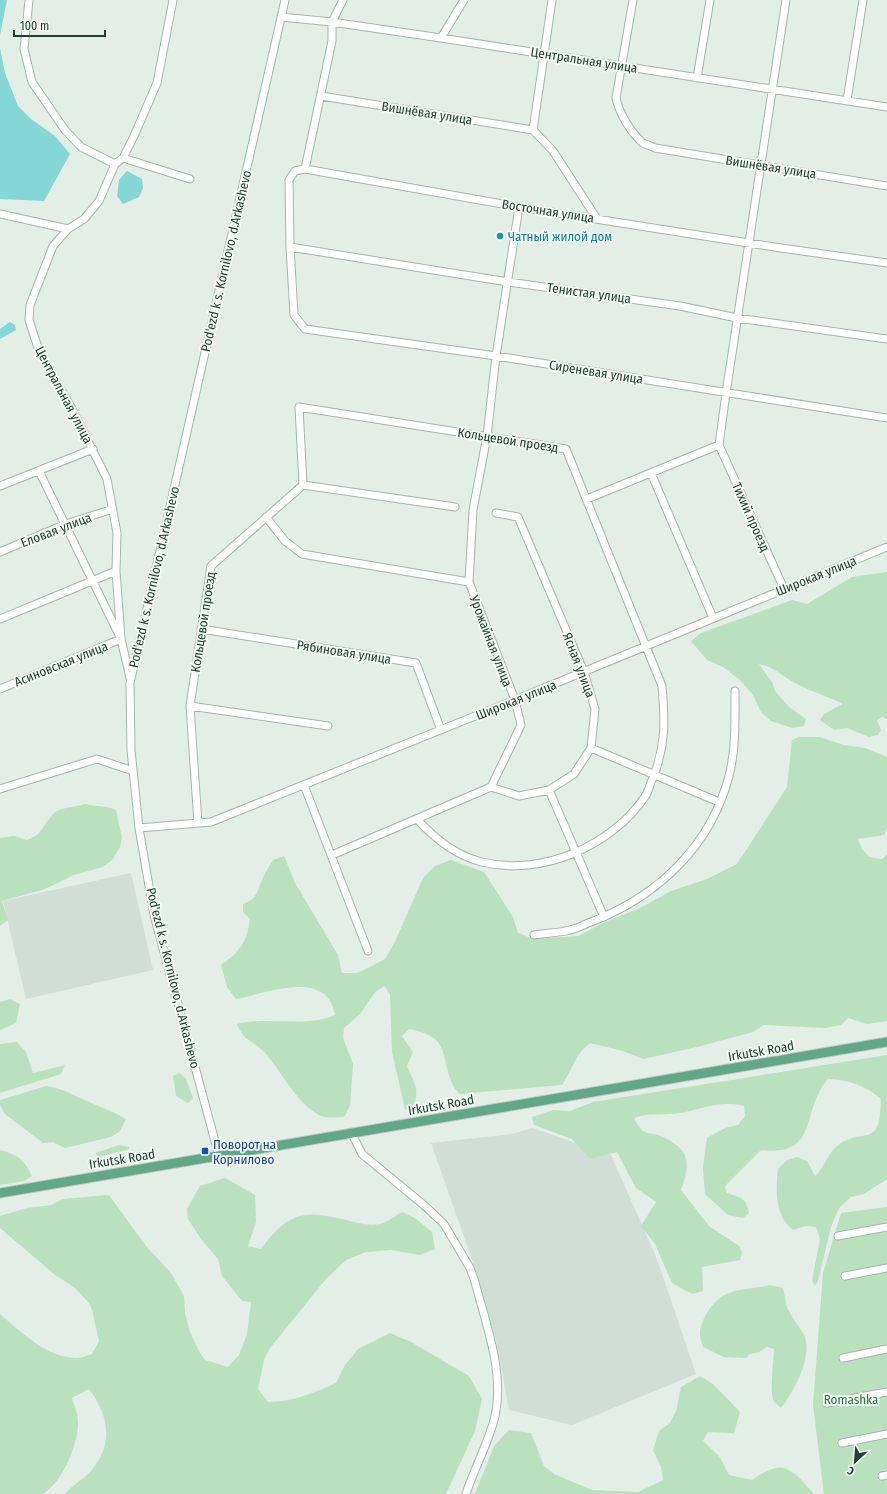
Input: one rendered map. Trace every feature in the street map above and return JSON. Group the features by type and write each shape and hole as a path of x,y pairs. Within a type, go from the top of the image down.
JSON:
{"main road":[{"name":"Irkutsk Road","path":"0,1193 887,1042"}],"street":[{"path":"29,0 24,48 32,82 65,130 81,147 115,164"},
{"name":"Центральная улица","path":"130,683 121,639 116,571 117,533 107,479 93,449 39,351 29,320 30,305 53,246 68,229 84,220 99,201 115,164 123,158 134,136 157,83 169,29 173,0"},
{"name":"Pod'ezd k s. Kornilovo, d.Arkashevo","path":"219,1156 154,915 139,828 133,772 131,750 130,683 285,0"},
{"path":"290,247 289,180 295,171 305,169 332,41 332,22 343,0"},
{"path":"442,38 464,0"},
{"path":"552,0 533,130 553,151 597,219"},
{"path":"621,67 633,0"},
{"path":"697,78 710,0"},
{"path":"587,499 719,445 786,0"},
{"path":"847,100 863,0"},
{"name":"Центральная улица","path":"281,17 332,22 442,38 621,67 887,107"},
{"name":"Вишнёвая улица","path":"621,67 616,98 618,107 630,127 643,143 655,148 887,186"},
{"name":"Вишнёвая улица","path":"321,96 533,130"},
{"path":"123,158 190,179"},
{"name":"Восточная улица","path":"305,169 597,219 887,263"},
{"path":"468,582 473,510 487,436 496,356 519,206"},
{"path":"0,214 68,229"},
{"name":"Тенистая улица","path":"290,247 508,282 680,306 737,318 887,339"},
{"name":"Сиреневая улица","path":"290,247 294,315 305,328 496,356 887,418"},
{"name":"Кольцевой проезд","path":"198,823 190,706 211,566 303,485 299,407 566,449 662,686 665,724 660,759 654,775 646,794 623,822 596,843 552,862 514,866 481,862 451,849 428,831 417,819"},
{"name":"Тихий проезд","path":"719,445 784,589"},
{"path":"0,486 93,449"},
{"path":"39,471 121,639"},
{"path":"651,473 713,618"},
{"path":"303,485 455,507"},
{"name":"Еловая улица","path":"0,552 66,524 113,509"},
{"name":"Ясная улица","path":"491,787 519,796 549,790 574,774 591,748 595,709 584,672 518,517 496,513"},
{"name":"Урожайная улица","path":"266,517 285,541 302,554 468,582 515,700 521,725 491,787"},
{"name":"Широкая улица","path":"139,828 211,822 584,672 887,547"},
{"path":"0,619 116,571"},
{"name":"Рябиновая улица","path":"201,629 416,663 441,730"},
{"name":"Асиновская улица","path":"0,689 121,639"},
{"path":"534,935 570,930 604,917 638,900 666,879 688,856 706,830 719,802 728,776 733,751 735,691"},
{"path":"190,706 328,726"},
{"path":"591,748 719,802"},
{"path":"0,789 97,759 133,772"},
{"path":"304,784 368,952"},
{"path":"332,855 491,787"},
{"path":"549,790 604,917"},
{"path":"352,1134 362,1154 425,1206 444,1224 467,1262 475,1282 497,1368 498,1403 487,1444 466,1494"},
{"path":"838,1236 887,1227"},
{"path":"845,1276 887,1268"},
{"path":"843,1358 887,1349"},
{"path":"827,1403 887,1392"},
{"path":"842,1443 887,1434"}],"shaded area":[{"path":"131,873 153,970 26,999 3,901"},
{"path":"532,1128 611,1155 657,1259 696,1374 572,1425 509,1410 496,1340 475,1268 431,1143 512,1134"}],"green space":[{"path":"887,572 887,719 882,717 877,720 881,730 878,735 869,737 847,728 834,730 820,720 824,714 843,704 792,682 769,667 759,664 772,682 775,691 789,707 806,719 804,726 792,728 771,721 761,712 753,695 740,680 723,667 707,660 691,641 701,633 792,600 807,604 852,577"},
{"path":"799,737 819,737 844,745 865,748 887,757 887,827 884,835 858,839 862,849 869,857 882,859 887,854 887,1021 867,1024 848,1018 841,1025 825,1028 764,1025 753,1032 697,1047 643,1059 623,1051 590,1043 577,1057 562,1085 460,1094 451,1082 443,1051 439,1044 429,1035 409,1029 402,1036 413,1052 407,1066 416,1088 416,1098 411,1110 405,1109 392,1052 390,995 385,986 375,992 360,1014 344,1028 343,1038 353,1064 350,1106 344,1117 320,1116 308,1107 294,1092 262,1050 242,1034 237,1024 262,1021 312,1021 335,1015 330,1001 321,992 309,988 294,987 279,989 236,999 227,987 221,965 233,956 242,946 249,927 250,919 243,912 243,904 251,900 256,895 264,875 273,860 284,856 295,883 338,955 342,973 358,973 385,959 394,944 423,878 435,866 451,860 484,872 513,917 518,933 534,939 578,936 605,922 640,908 671,891 707,879 737,864 787,787 792,740"},
{"path":"85,804 108,807 116,810 122,838 120,847 112,860 103,867 74,875 45,889 2,901 8,920 0,926 0,838 14,836 27,840 38,834 51,816 57,811"},
{"path":"10,999 20,1004 16,1023 0,1030 0,1002"},
{"path":"17,1042 26,1052 33,1073 65,1065 61,1074 0,1093 0,1044"},
{"path":"887,1055 887,1179 864,1194 851,1197 839,1208 831,1227 818,1281 815,1286 812,1281 820,1239 816,1227 806,1226 793,1230 782,1217 779,1210 777,1194 778,1169 787,1160 797,1157 807,1161 815,1176 837,1146 847,1140 874,1132 878,1126 881,1099 869,1090 850,1082 828,1079 814,1105 801,1139 792,1146 780,1150 761,1150 725,1187 727,1193 742,1199 746,1204 749,1213 743,1218 728,1215 705,1194 703,1168 707,1138 725,1128 738,1125 745,1116 744,1106 725,1104 679,1113 639,1116 634,1118 643,1131 658,1135 682,1150 687,1163 681,1190 709,1226 739,1246 742,1252 740,1260 702,1267 703,1291 692,1294 672,1283 655,1244 641,1226 656,1202 636,1188 617,1152 590,1159 572,1139 534,1125 532,1117 553,1110 570,1111 593,1102"},
{"path":"180,1073 186,1079 193,1098 188,1103 176,1096 173,1076"},
{"path":"46,1086 65,1091 126,1119 120,1131 111,1137 65,1148 53,1142 43,1143 5,1114 0,1105 0,1100"},
{"path":"119,1145 129,1147 129,1149 100,1157 95,1154 98,1152"},
{"path":"0,1150 20,1158 32,1176 24,1181 0,1185"},
{"path":"225,1178 255,1195 256,1222 248,1246 261,1249 280,1227 298,1217 307,1215 318,1215 363,1224 376,1225 386,1222 402,1212 415,1218 432,1232 435,1249 420,1255 391,1250 366,1252 346,1260 326,1279 270,1348 264,1360 258,1389 268,1402 277,1402 303,1396 336,1383 345,1365 358,1349 390,1333 411,1342 469,1376 482,1399 475,1431 446,1494 65,1494 91,1471 103,1451 106,1440 106,1430 101,1409 89,1389 72,1398 77,1416 78,1431 72,1452 62,1473 55,1483 41,1494 0,1494 0,1314 35,1343 55,1354 66,1357 79,1358 92,1354 99,1341 89,1303 75,1288 54,1274 0,1228 0,1216 27,1208 51,1205 63,1199 109,1195 146,1246 171,1273 184,1296 185,1313 190,1332 205,1360 228,1367 239,1355 247,1334 251,1302 242,1301 222,1276 218,1259 201,1239 188,1219 187,1209 200,1186"},
{"name":"Romashka","path":"887,1207 887,1494 824,1494 813,1405 823,1273 841,1213"},
{"path":"769,1285 783,1288 788,1309 805,1337 807,1345 804,1364 796,1384 781,1408 775,1402 772,1391 774,1349 767,1347 759,1352 750,1354 746,1358 724,1357 703,1347 700,1336 702,1322 713,1304 718,1299 734,1291"},
{"path":"700,1376 713,1384 740,1412 734,1433 708,1432 703,1441 719,1456 729,1475 752,1480 772,1469 787,1469 800,1478 814,1494 475,1494 494,1446 509,1430 531,1433 544,1466 554,1474 592,1490 638,1492 663,1480 661,1467 653,1450 659,1431 670,1423 676,1411 681,1387"}],"water":[{"path":"0,0 7,0 0,35"},
{"path":"0,48 5,73 18,106 31,119 55,136 70,154 44,201 0,199"},
{"path":"127,171 142,179 143,188 139,197 123,204 117,196 119,180"},
{"path":"10,322 15,325 16,330 0,339 0,329"}],"place":[{"name":"Чатный жилой дом","path":"500,236"},
{"name":"Поворот на Корнилово","path":"205,1151"}]}
